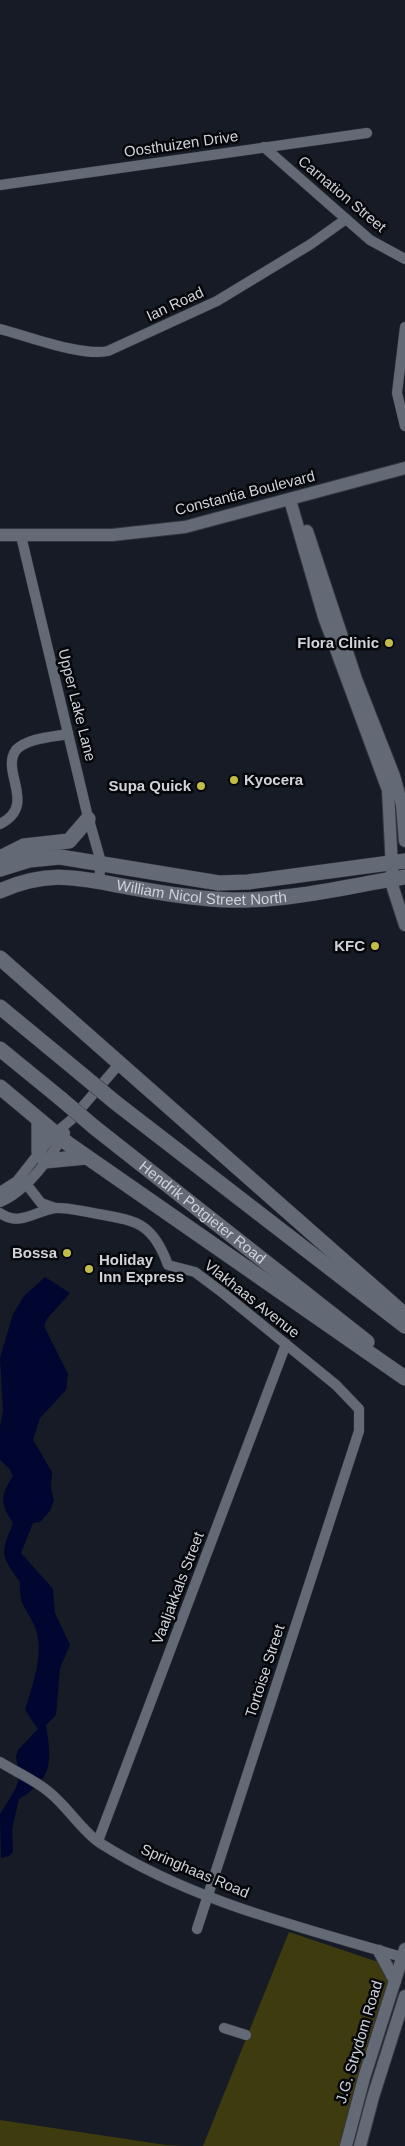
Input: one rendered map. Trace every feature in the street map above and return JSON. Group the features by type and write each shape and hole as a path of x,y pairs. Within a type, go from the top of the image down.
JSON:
{"main road":[{"path":"0,858 24,846 69,841 88,819"},
{"name":"William Nicol Street North","path":"0,869 29,860 60,857 101,862 219,883 248,882 398,862"},
{"name":"William Nicol Street North","path":"0,891 36,878 57,876 99,880 194,898 234,900 294,895 399,878"},
{"path":"0,958 405,1316"},
{"path":"0,1007 116,1103 405,1326"},
{"name":"Hendrik Potgieter Road","path":"0,1049 94,1127 287,1277 405,1373"},
{"path":"0,1087 39,1121 86,1157 405,1378"},
{"path":"39,1121 42,1157 86,1157"}],"street":[{"name":"Oosthuizen Drive","path":"0,185 367,133"},
{"name":"Carnation Street","path":"264,147 370,240 402,257"},
{"name":"Ian Road","path":"0,329 79,350 98,353 108,350 217,301 311,244 346,219"},
{"path":"402,257 405,266"},
{"path":"405,327 397,393 405,426"},
{"name":"Constantia Boulevard","path":"0,535 112,535 184,527 405,468"},
{"path":"294,499 338,626 394,776 402,805 405,841"},
{"path":"294,499 324,617 388,790 399,878 393,888 405,925"},
{"name":"Upper Lake Lane","path":"21,536 88,819 101,862 99,880"},
{"path":"0,824 8,819 16,807 17,798 11,762 15,750 29,742 68,734"},
{"path":"0,1192 17,1181 42,1157 120,1063"},
{"path":"0,1202 14,1195 27,1185 42,1157"},
{"path":"27,1185 41,1203 55,1208"},
{"name":"Vlakhaas Avenue","path":"0,1213 22,1219 55,1208 119,1217 135,1222 158,1239 168,1265 195,1272 286,1344 356,1404 359,1409 360,1422"},
{"name":"Vaaljakkals Street","path":"98,1841 286,1344"},
{"name":"Tortoise Street","path":"198,1929 359,1431 360,1422"},
{"name":"Springhaas Road","path":"0,1762 49,1791 98,1841 147,1869 208,1896 285,1924 379,1951 404,1955"},
{"path":"379,1951 395,1981"},
{"name":"J.G. Strydom Road","path":"346,2146 364,2078 404,1955"},
{"name":"J.G. Strydom Road","path":"360,2146 373,2097 405,1996"},
{"path":"224,2028 246,2035"}],"shaded area":[{"path":"289,1932 393,1967 342,2146 203,2146"},
{"path":"0,2120 166,2145 185,2146 0,2146"}],"water":[{"path":"45,1277 70,1293 47,1319 44,1326 68,1374 66,1390 40,1418 33,1440 52,1472 51,1488 54,1501 50,1511 40,1522 33,1523 21,1553 53,1589 55,1613 70,1645 60,1668 56,1715 46,1725 49,1749 48,1768 38,1784 19,1799 12,1829 13,1852 9,1856 1,1858 0,1814 15,1790 20,1776 16,1757 18,1750 38,1729 25,1710 36,1672 39,1653 37,1633 21,1598 20,1582 4,1554 13,1523 3,1500 13,1476 9,1468 0,1460 0,1427 3,1411 0,1358 13,1314 24,1296"}],"place":[{"name":"Flora Clinic","path":"389,643"},
{"name":"Kyocera","path":"234,780"},
{"name":"Supa Quick","path":"201,786"},
{"name":"KFC","path":"375,946"},
{"name":"Bossa","path":"67,1253"},
{"name":"Holiday Inn Express","path":"89,1269"}]}
